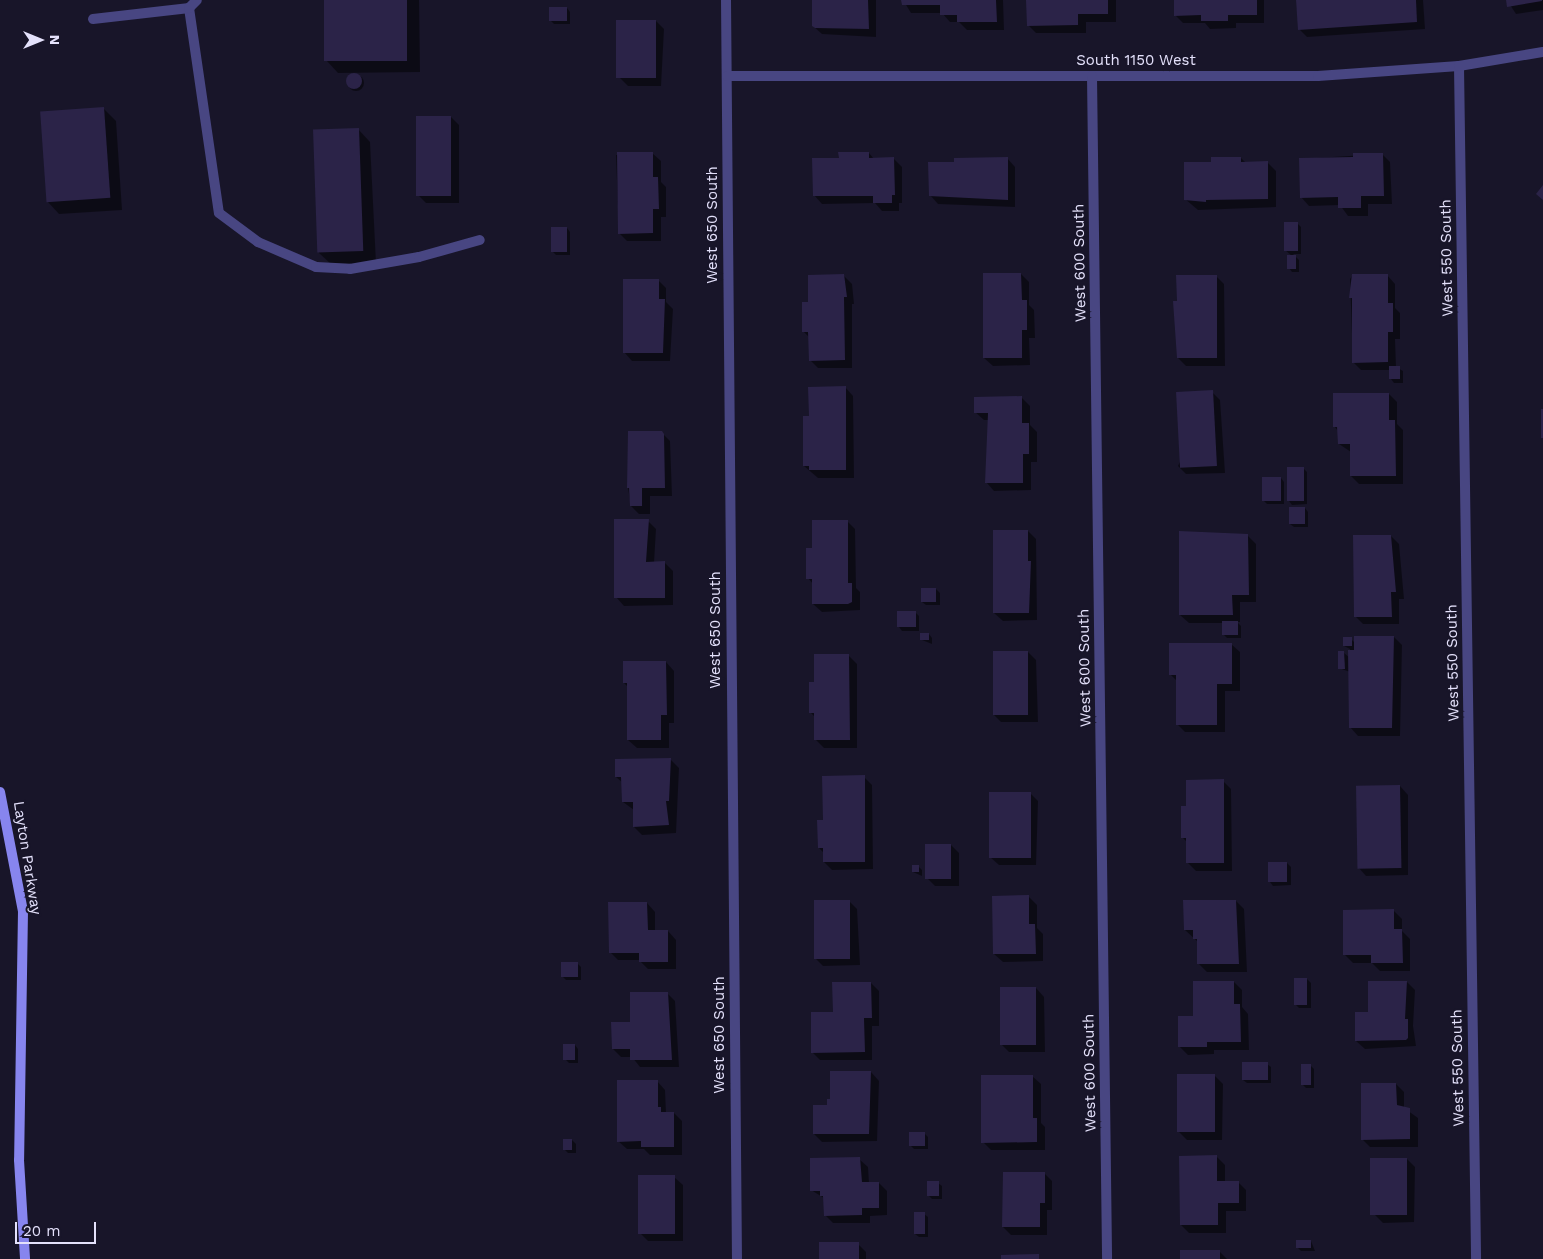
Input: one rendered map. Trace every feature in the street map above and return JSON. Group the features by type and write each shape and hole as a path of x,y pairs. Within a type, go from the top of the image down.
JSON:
{"main road":[{"name":"Layton Parkway","path":"0,792 23,911 19,1160 25,1259"}],"street":[{"path":"93,19 189,8 197,0"},
{"name":"West 650 South","path":"726,0 736,1259"},
{"path":"189,8 219,213 258,242 316,267 350,269 419,257 480,240"},
{"name":"South 1150 West","path":"727,76 1318,76 1459,66 1543,52"},
{"name":"West 550 South","path":"1459,66 1476,1259"},
{"name":"West 600 South","path":"1092,76 1107,1259"}],"building":[{"path":"324,0 407,0 407,61 324,61"},
{"path":"812,0 868,0 869,29 815,28 812,26"},
{"path":"901,0 996,0 997,22 957,22 957,15 940,15 940,5 902,5"},
{"path":"1026,0 1108,0 1108,14 1078,14 1078,25 1027,26"},
{"path":"1174,0 1257,0 1257,15 1228,15 1228,21 1201,21 1201,15 1174,16"},
{"path":"1296,0 1416,0 1417,22 1298,30"},
{"path":"1506,0 1542,0 1542,1 1507,7"},
{"path":"549,7 567,7 567,21 549,21"},
{"path":"616,20 656,20 656,78 616,78"},
{"path":"354,73 362,81 354,89 346,81"},
{"path":"104,107 110,198 47,202 40,111"},
{"path":"416,116 451,116 451,196 416,196"},
{"path":"359,128 363,251 317,253 313,130"},
{"path":"617,152 653,152 653,177 658,177 659,209 653,209 653,233 618,234"},
{"path":"838,152 869,152 869,158 894,157 895,195 892,195 892,203 873,203 873,196 813,196 812,158 839,158"},
{"path":"1353,153 1383,153 1384,196 1361,196 1361,208 1338,208 1338,197 1300,198 1299,158 1353,157"},
{"path":"1008,157 1008,200 929,196 928,162 954,162 954,158"},
{"path":"1211,157 1241,157 1241,162 1268,161 1268,199 1206,200 1206,202 1184,200 1184,162 1211,162"},
{"path":"1543,185 1543,200 1536,194"},
{"path":"1284,222 1298,222 1298,251 1284,251"},
{"path":"551,227 567,227 567,252 551,252"},
{"path":"1287,255 1296,255 1296,269 1287,269"},
{"path":"983,273 1021,273 1022,300 1027,300 1027,330 1022,330 1022,358 983,358"},
{"path":"844,274 847,297 844,297 845,360 809,361 808,332 802,332 802,302 808,302 808,275"},
{"path":"1352,274 1388,274 1388,303 1393,303 1393,332 1388,332 1388,362 1352,363 1352,298 1349,298"},
{"path":"1176,275 1217,275 1217,358 1177,358 1173,301 1177,301"},
{"path":"623,279 659,279 659,299 665,299 663,353 623,353"},
{"path":"1389,366 1400,366 1400,379 1389,379"},
{"path":"846,386 846,470 809,470 809,466 803,466 803,416 809,416 808,387"},
{"path":"1213,390 1217,466 1180,468 1176,392"},
{"path":"1333,393 1389,393 1389,420 1395,420 1396,476 1350,476 1350,444 1338,444 1337,427 1333,427"},
{"path":"1022,396 1022,423 1029,423 1029,454 1023,454 1023,483 985,483 988,413 974,413 974,397"},
{"path":"1541,409 1543,409 1543,438 1541,438"},
{"path":"628,431 662,431 664,434 665,488 642,488 642,506 630,506 629,488 627,488"},
{"path":"1287,467 1304,467 1304,501 1287,501"},
{"path":"1262,477 1281,477 1281,501 1262,501"},
{"path":"1289,507 1305,507 1305,524 1289,524"},
{"path":"614,519 649,519 646,562 665,561 665,598 614,598"},
{"path":"812,520 848,520 848,583 852,583 852,602 848,604 812,604 812,579 806,579 806,548 812,548"},
{"path":"993,530 1028,530 1028,561 1031,561 1029,613 993,613"},
{"path":"1179,531 1248,534 1249,595 1232,595 1233,615 1179,615"},
{"path":"1353,535 1391,535 1396,592 1391,592 1392,617 1354,617"},
{"path":"921,588 936,588 936,602 921,602"},
{"path":"897,611 916,611 916,627 897,627"},
{"path":"1222,621 1238,621 1238,635 1222,635"},
{"path":"920,633 929,633 929,640 920,640"},
{"path":"1354,636 1394,636 1392,728 1349,728 1348,650 1354,650"},
{"path":"1343,637 1352,637 1352,646 1343,646"},
{"path":"1169,643 1232,643 1232,684 1217,684 1217,725 1176,725 1176,675 1169,675"},
{"path":"993,651 1028,651 1028,715 993,715"},
{"path":"1338,651 1344,651 1345,669 1338,669"},
{"path":"814,654 849,654 850,740 814,740 814,713 809,713 809,682 814,682"},
{"path":"623,661 666,661 667,715 661,715 661,740 627,740 627,683 623,683"},
{"path":"671,758 669,801 666,801 669,825 633,827 633,802 622,802 621,777 615,777 615,759"},
{"path":"865,775 865,862 823,862 823,848 818,848 817,820 823,820 822,776"},
{"path":"1224,779 1224,863 1186,863 1186,838 1181,838 1181,806 1186,806 1186,780"},
{"path":"1400,785 1401,868 1357,869 1356,786"},
{"path":"989,792 1031,792 1031,858 989,858"},
{"path":"925,844 951,844 951,879 925,879"},
{"path":"1268,862 1287,862 1287,882 1268,882"},
{"path":"912,865 919,865 919,872 912,872"},
{"path":"1029,895 1029,924 1035,924 1036,954 993,954 992,896"},
{"path":"814,900 850,900 850,959 814,959"},
{"path":"1183,900 1236,900 1239,964 1197,964 1197,939 1193,939 1193,930 1184,930"},
{"path":"608,902 647,902 648,930 668,930 668,962 639,962 639,953 609,953"},
{"path":"1394,909 1394,929 1402,929 1403,963 1371,963 1371,955 1343,955 1343,910"},
{"path":"561,962 578,962 578,977 561,977"},
{"path":"1294,978 1307,978 1307,1005 1294,1005"},
{"path":"1193,981 1234,981 1234,1004 1240,1004 1241,1042 1207,1042 1207,1047 1178,1047 1178,1016 1193,1016"},
{"path":"1368,981 1407,981 1405,1019 1408,1019 1408,1038 1406,1040 1355,1041 1355,1012 1368,1012"},
{"path":"832,982 871,982 872,1018 864,1018 865,1052 811,1053 811,1012 833,1012"},
{"path":"1000,987 1036,987 1036,1045 1000,1045"},
{"path":"630,992 668,992 672,1060 630,1060 630,1049 612,1049 611,1022 630,1022"},
{"path":"563,1044 575,1044 575,1060 563,1060"},
{"path":"1242,1062 1268,1062 1268,1080 1242,1080"},
{"path":"1301,1064 1311,1064 1311,1085 1301,1085"},
{"path":"830,1071 871,1071 869,1134 813,1134 813,1105 827,1105 827,1099 830,1099"},
{"path":"1177,1074 1215,1074 1215,1132 1177,1132"},
{"path":"981,1075 1033,1075 1033,1118 1037,1118 1037,1142 981,1143"},
{"path":"617,1080 658,1080 658,1107 661,1107 661,1112 674,1112 674,1147 641,1147 641,1141 617,1142"},
{"path":"1361,1083 1396,1083 1397,1105 1410,1108 1410,1139 1361,1140"},
{"path":"909,1132 925,1132 925,1146 909,1146"},
{"path":"563,1139 572,1139 572,1150 563,1150"},
{"path":"1217,1155 1217,1181 1239,1181 1239,1203 1218,1203 1218,1225 1180,1225 1179,1156"},
{"path":"860,1157 862,1182 879,1182 879,1208 862,1208 862,1215 824,1216 823,1196 820,1196 820,1191 810,1191 810,1158"},
{"path":"1370,1158 1407,1158 1407,1215 1370,1215"},
{"path":"1003,1172 1045,1172 1045,1203 1040,1203 1040,1227 1002,1227"},
{"path":"638,1175 675,1175 675,1234 638,1234"},
{"path":"927,1181 939,1181 939,1196 927,1196"},
{"path":"914,1212 925,1212 925,1234 914,1234"},
{"path":"1296,1240 1311,1240 1311,1248 1296,1248"},
{"path":"819,1242 859,1242 859,1259 819,1259"},
{"path":"1180,1250 1220,1250 1220,1259 1180,1259"},
{"path":"1039,1254 1039,1259 1001,1259 1001,1255"}]}
